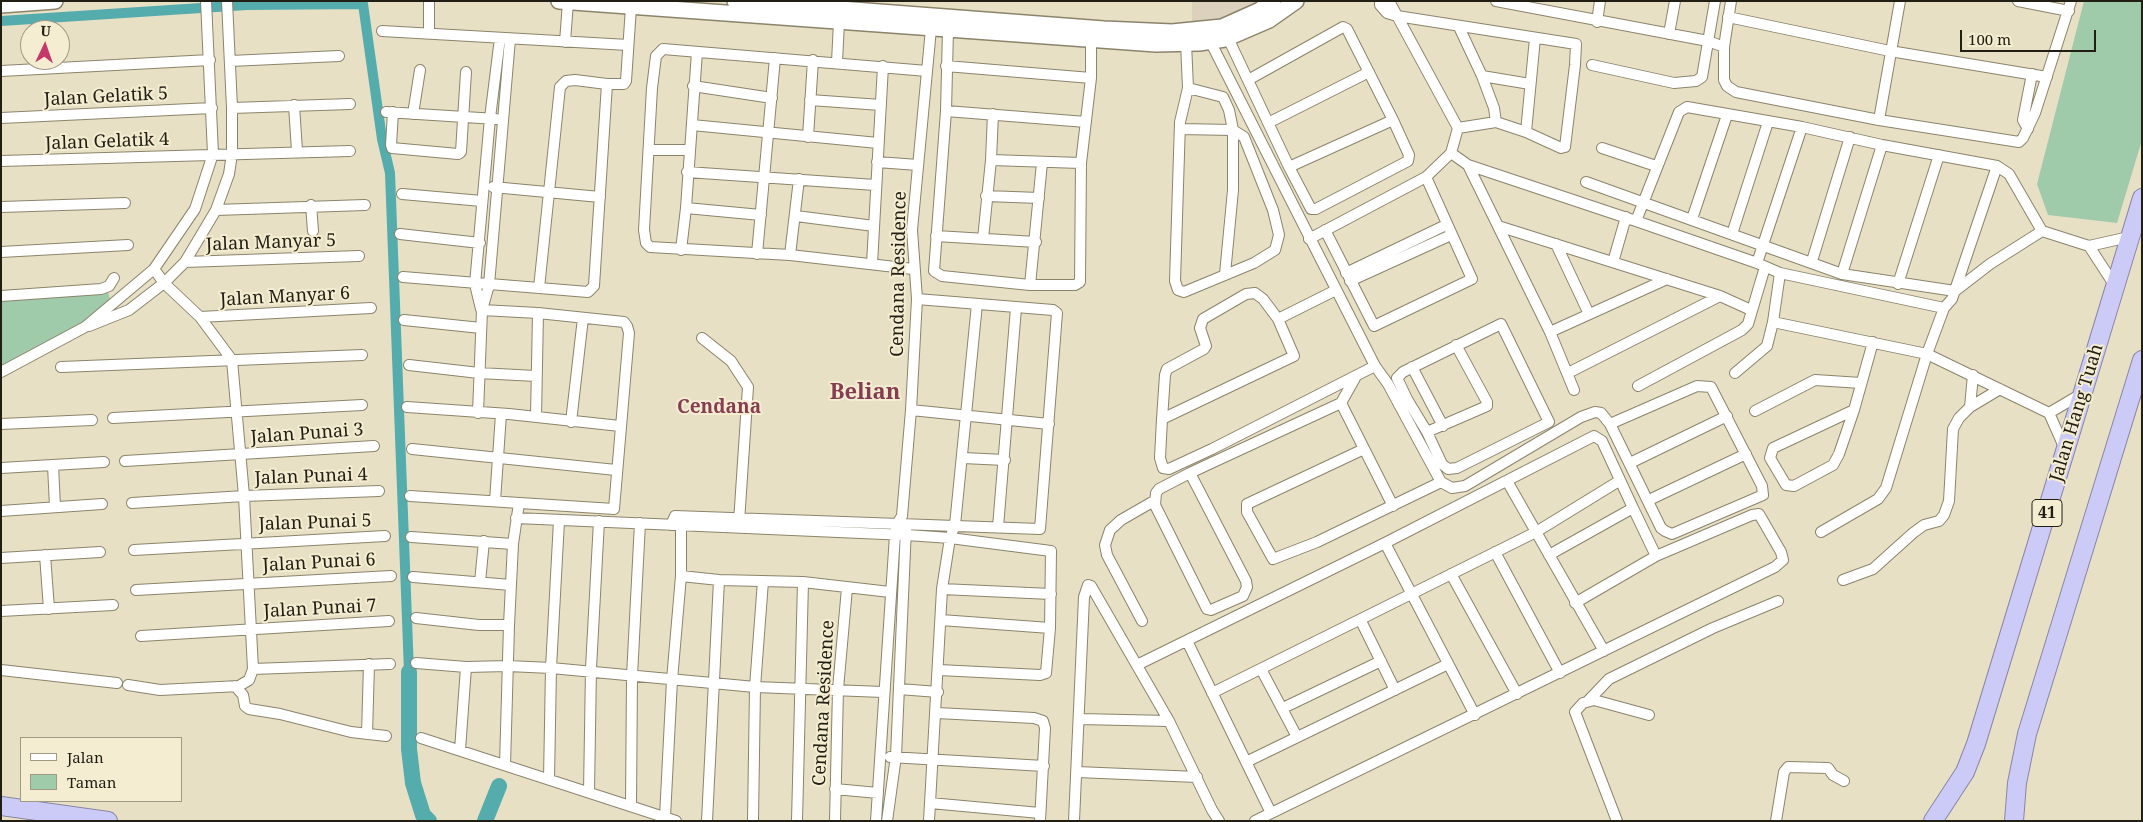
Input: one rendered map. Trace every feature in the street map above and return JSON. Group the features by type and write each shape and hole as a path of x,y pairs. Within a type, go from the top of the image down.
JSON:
{"highway":[{"name":"Jalan Hang Tuah","path":"1933,821 1965,772 1976,744 2142,198"},
{"path":"2014,821 2017,783 2027,734 2142,360"},
{"path":"1,806 48,810 108,821"}],"main road":[{"path":"1,4 55,1"},
{"path":"559,1 948,30 987,26 1197,31 1222,27 1260,10 1273,1"},
{"path":"735,1 794,4 1091,39 1186,44 1228,38 1269,20 1296,1"}],"street":[{"path":"429,1 429,33"},
{"path":"1380,1 1380,5 1387,13 1397,16 1459,27 1575,43 1575,65 1566,145 1561,148 1526,132 1496,122 1458,128"},
{"path":"1309,239 1426,177 1451,153 1458,128 1388,1"},
{"path":"1496,1 1597,22 1708,41 1724,47"},
{"path":"1556,12 1558,1"},
{"path":"1597,22 1600,1"},
{"path":"1669,34 1675,1"},
{"path":"1592,65 1674,83 1696,81 1702,77 1715,1"},
{"path":"1731,1 1724,47 1724,80 1727,86 1736,92 1879,120 2019,142 2028,129 2070,6 2018,1"},
{"path":"1879,120 1900,1"},
{"path":"565,42 568,2"},
{"path":"85,327 154,269 195,209 213,154 206,6"},
{"path":"1,372 85,327 129,310 164,283 185,262 216,210 229,174 232,154 232,108 227,7"},
{"path":"539,288 547,192 560,87 566,82 575,80 624,84 626,81 631,7"},
{"path":"1728,17 1890,51 2047,77"},
{"path":"837,62 839,22"},
{"path":"1228,38 1289,167 1311,209 1316,209 1408,162 1409,155 1393,120 1347,29 1341,27 1248,80"},
{"path":"1459,27 1482,76 1494,108 1496,122"},
{"name":"Cendana Residence","path":"876,821 890,592 895,536 902,521 911,410 917,299 913,269 912,230 931,29"},
{"path":"948,30 946,111 934,270 937,274 1030,284 1075,285 1080,282 1081,163 1091,78 1091,39"},
{"path":"382,31 628,45"},
{"path":"1526,132 1535,38"},
{"path":"482,310 475,284 480,243 482,201 485,187 490,118 505,39"},
{"path":"478,413 482,310 489,285 499,188 505,39"},
{"path":"1210,41 1375,366 1403,402 1427,432 1442,464 1453,469 1548,422 1500,324 1412,367 1397,378 1403,402 1441,482 1452,488 1465,486 1587,414 1595,412 1600,414 1610,424 1661,528 1672,534 1763,496 1763,488 1714,390 1703,385 1610,424"},
{"path":"1180,129 1233,130 1244,137 1273,210 1279,235 1278,246 1275,250 1254,263 1225,274 1188,292 1179,291 1177,287 1180,129 1182,110 1188,88 1186,44"},
{"path":"913,269 790,255 650,247 646,243 644,230 655,63 656,56 663,49 927,71"},
{"path":"681,250 686,208 693,86 697,52"},
{"path":"230,60 339,56"},
{"path":"757,254 766,177 775,58"},
{"path":"1,71 210,60"},
{"path":"808,137 812,60"},
{"path":"872,264 883,66"},
{"path":"946,66 1091,78"},
{"path":"413,114 420,70"},
{"path":"466,72 463,117 461,152 454,155 392,148 390,145 390,112 463,117 490,118 502,120"},
{"path":"1268,123 1369,72"},
{"path":"2028,129 2023,120 2032,74"},
{"path":"1482,76 1530,84"},
{"path":"402,277 580,292 593,289 607,84"},
{"path":"693,86 772,98"},
{"path":"1188,88 1223,97 1229,110 1233,130 1232,190 1225,274"},
{"path":"810,100 881,105"},
{"path":"232,108 294,104 350,104"},
{"path":"294,104 297,151"},
{"path":"1613,262 1631,219 1642,203 1682,108 1687,107 1802,127 1882,145 1997,166 2010,174 2042,231 2089,246 2130,237"},
{"name":"Jalan Gelatik 5","path":"1,118 212,108"},
{"path":"946,111 1086,122"},
{"path":"983,239 991,160 993,114"},
{"path":"1692,219 1727,115"},
{"path":"1289,167 1393,120"},
{"path":"1732,234 1768,122"},
{"path":"692,125 878,143"},
{"path":"1638,386 1738,334 1748,324 1761,265 1762,246 1802,127"},
{"path":"1812,261 1850,137"},
{"path":"1842,274 1882,145"},
{"path":"1602,148 1656,166"},
{"path":"650,150 690,150"},
{"name":"Jalan Gelatik 4","path":"1,161 297,151 350,151"},
{"path":"1451,153 1468,165 1631,219 1761,265 1780,274 1944,308"},
{"path":"1898,284 1939,155"},
{"path":"991,160 1081,163"},
{"path":"877,162 918,165"},
{"path":"1030,284 1036,242 1042,163"},
{"path":"1468,165 1550,332 1574,390"},
{"path":"1820,532 1878,499 1886,488 1927,354 1944,308 1952,299 1955,291 1997,166"},
{"path":"687,172 875,185"},
{"path":"1325,230 1372,325 1378,325 1472,278 1426,177"},
{"path":"790,255 799,179"},
{"path":"1586,182 1762,246 1812,261 1842,274 1898,284 1955,291 1990,264 2042,231"},
{"path":"485,187 600,197"},
{"path":"402,194 482,201"},
{"path":"986,196 1039,198"},
{"path":"1,207 125,203"},
{"path":"216,210 365,204"},
{"path":"311,206 313,232"},
{"path":"686,208 761,215"},
{"path":"796,216 874,226"},
{"path":"1498,226 1720,296 1751,310"},
{"path":"1348,277 1449,230"},
{"path":"400,234 480,243"},
{"path":"936,236 1036,242"},
{"path":"1556,244 1589,314"},
{"path":"1,252 128,245"},
{"path":"2089,246 2115,286"},
{"name":"Jalan Manyar 5","path":"185,262 359,256"},
{"path":"128,685 160,690 235,686 249,680 253,669 250,582 238,411 232,360 200,317 164,283 154,269"},
{"path":"1735,373 1767,346 1773,322 1780,274"},
{"path":"1550,332 1667,279"},
{"path":"1,296 101,289 112,282"},
{"path":"1278,318 1336,290"},
{"path":"1162,420 1294,356 1278,318 1263,299 1255,293 1246,294 1203,319 1200,328 1206,346 1204,349 1167,369 1162,420 1160,458 1163,468 1169,469 1375,366"},
{"path":"1568,372 1720,296"},
{"path":"666,817 672,680 681,576 675,516 902,521 1040,529 1058,315 1053,310 917,299"},
{"path":"929,821 932,758 940,670 942,589 950,538 955,525 977,304"},
{"name":"Jalan Manyar 6","path":"200,317 371,308"},
{"path":"998,527 1016,308"},
{"path":"410,496 614,509 629,330 624,322 538,313 482,310"},
{"path":"536,417 538,313"},
{"path":"572,422 582,318"},
{"path":"404,320 481,328"},
{"path":"1773,322 1927,354 2049,413 2066,450"},
{"path":"702,338 731,360 748,387 739,528"},
{"path":"1854,410 1773,448 1770,458 1786,485 1794,486 1833,465 1839,454 1854,410 1873,342"},
{"path":"1427,432 1486,407 1487,404 1456,344"},
{"path":"61,367 362,355"},
{"path":"409,364 479,373 536,376"},
{"path":"1412,367 1443,426"},
{"path":"1970,407 1973,375"},
{"path":"1142,621 1107,555 1105,544 1110,530 1121,520 1154,500 1159,489 1341,403 1355,377"},
{"path":"1755,411 1814,380 1861,383"},
{"path":"1843,580 1873,569 1913,532 1924,525 1939,521 1944,516 1949,501 1954,429 1959,418 1970,407 2000,389"},
{"path":"2049,413 2083,393"},
{"path":"1341,403 1393,506"},
{"path":"113,418 362,405"},
{"path":"407,407 536,417 620,426"},
{"path":"911,410 1048,424"},
{"path":"494,502 501,414"},
{"path":"1630,463 1727,416"},
{"path":"1,424 92,420"},
{"path":"1137,665 1385,544 1594,436 1602,441 1619,481 1656,556"},
{"name":"Jalan Punai 3","path":"125,461 374,446"},
{"path":"412,449 616,470"},
{"path":"1364,449 1247,504 1247,512 1273,559 1393,506 1441,482"},
{"path":"1648,500 1746,454"},
{"path":"963,458 1005,460"},
{"path":"1,468 104,462"},
{"path":"53,465 55,506"},
{"path":"1154,500 1207,610 1239,599 1245,592 1246,581 1190,473"},
{"path":"1507,481 1604,651"},
{"path":"1212,693 1361,621 1536,532 1619,481"},
{"name":"Jalan Punai 4","path":"132,503 244,496 379,491"},
{"path":"505,765 511,585 516,518 519,503"},
{"path":"1,511 102,504"},
{"path":"1549,555 1633,508"},
{"path":"1255,821 1775,567 1783,560 1782,552 1759,514 1752,515 1656,556 1576,603"},
{"path":"516,518 895,536 907,535 950,538 1051,551 1052,594 1047,672 1045,674 940,670"},
{"path":"548,779 551,668 560,521"},
{"path":"590,792 591,672 598,521"},
{"path":"887,821 896,756 907,535 902,521"},
{"path":"631,805 632,676 640,524"},
{"name":"Jalan Punai 5","path":"134,550 247,542 385,536"},
{"path":"411,537 514,544"},
{"path":"480,582 484,541"},
{"path":"1385,544 1475,715"},
{"path":"1,558 100,552"},
{"path":"1495,552 1560,673"},
{"path":"45,555 49,609"},
{"path":"1451,574 1517,694"},
{"name":"Jalan Punai 6","path":"136,590 250,582 390,576"},
{"path":"681,576 719,580 803,582 890,592"},
{"path":"412,577 511,585"},
{"path":"707,821 719,580"},
{"path":"753,821 755,687 763,581"},
{"path":"797,821 803,582"},
{"path":"1074,821 1084,596 1088,585 1091,586 1169,721 1197,777 1212,815 1219,821"},
{"name":"Cendana Residence","path":"835,821 838,689 847,588"},
{"path":"942,589 1052,594"},
{"path":"1617,821 1575,717 1576,709 1588,701 1609,679 1713,628 1778,601"},
{"path":"1,611 114,605"},
{"path":"416,618 479,625 509,625"},
{"path":"941,620 1050,628"},
{"name":"Jalan Punai 7","path":"141,636 389,621"},
{"path":"1361,621 1395,690"},
{"path":"1187,641 1270,813"},
{"path":"1283,708 1381,661"},
{"path":"416,663 466,667 551,668 713,684 883,692"},
{"path":"367,734 369,664"},
{"path":"253,669 390,664"},
{"path":"1246,762 1296,735 1448,664"},
{"path":"460,750 466,667"},
{"path":"1261,669 1296,735"},
{"path":"1,670 117,683"},
{"path":"235,686 243,695 245,706 249,709 280,714 332,728 386,736"},
{"path":"899,689 938,692"},
{"path":"1588,701 1604,702 1649,715"},
{"path":"930,803 1040,817 1045,728 1042,721 1039,719 937,713"},
{"path":"1080,719 1169,721"},
{"path":"421,738 676,821"},
{"path":"881,758 896,756 1044,766"},
{"path":"1776,821 1784,772 1788,767 1828,768 1833,775 1844,781"},
{"path":"1077,772 1197,777"},
{"path":"836,788 878,793"}],"shaded area":[{"path":"1192,1 1260,1 1220,21 1192,26"}],"green space":[{"path":"2084,1 2142,1 2142,140 2117,223 2048,215 2037,184"},
{"path":"108,292 111,303 85,327 1,370 1,296"}],"waterway":[{"path":"1,21 247,5 363,4 382,139 390,173 409,672"},
{"path":"409,672 409,749 413,783 423,815 429,821"},
{"path":"485,821 499,786"}],"district":[{"name":"Belian","path":"865,393"},
{"name":"Cendana","path":"719,408"}]}
